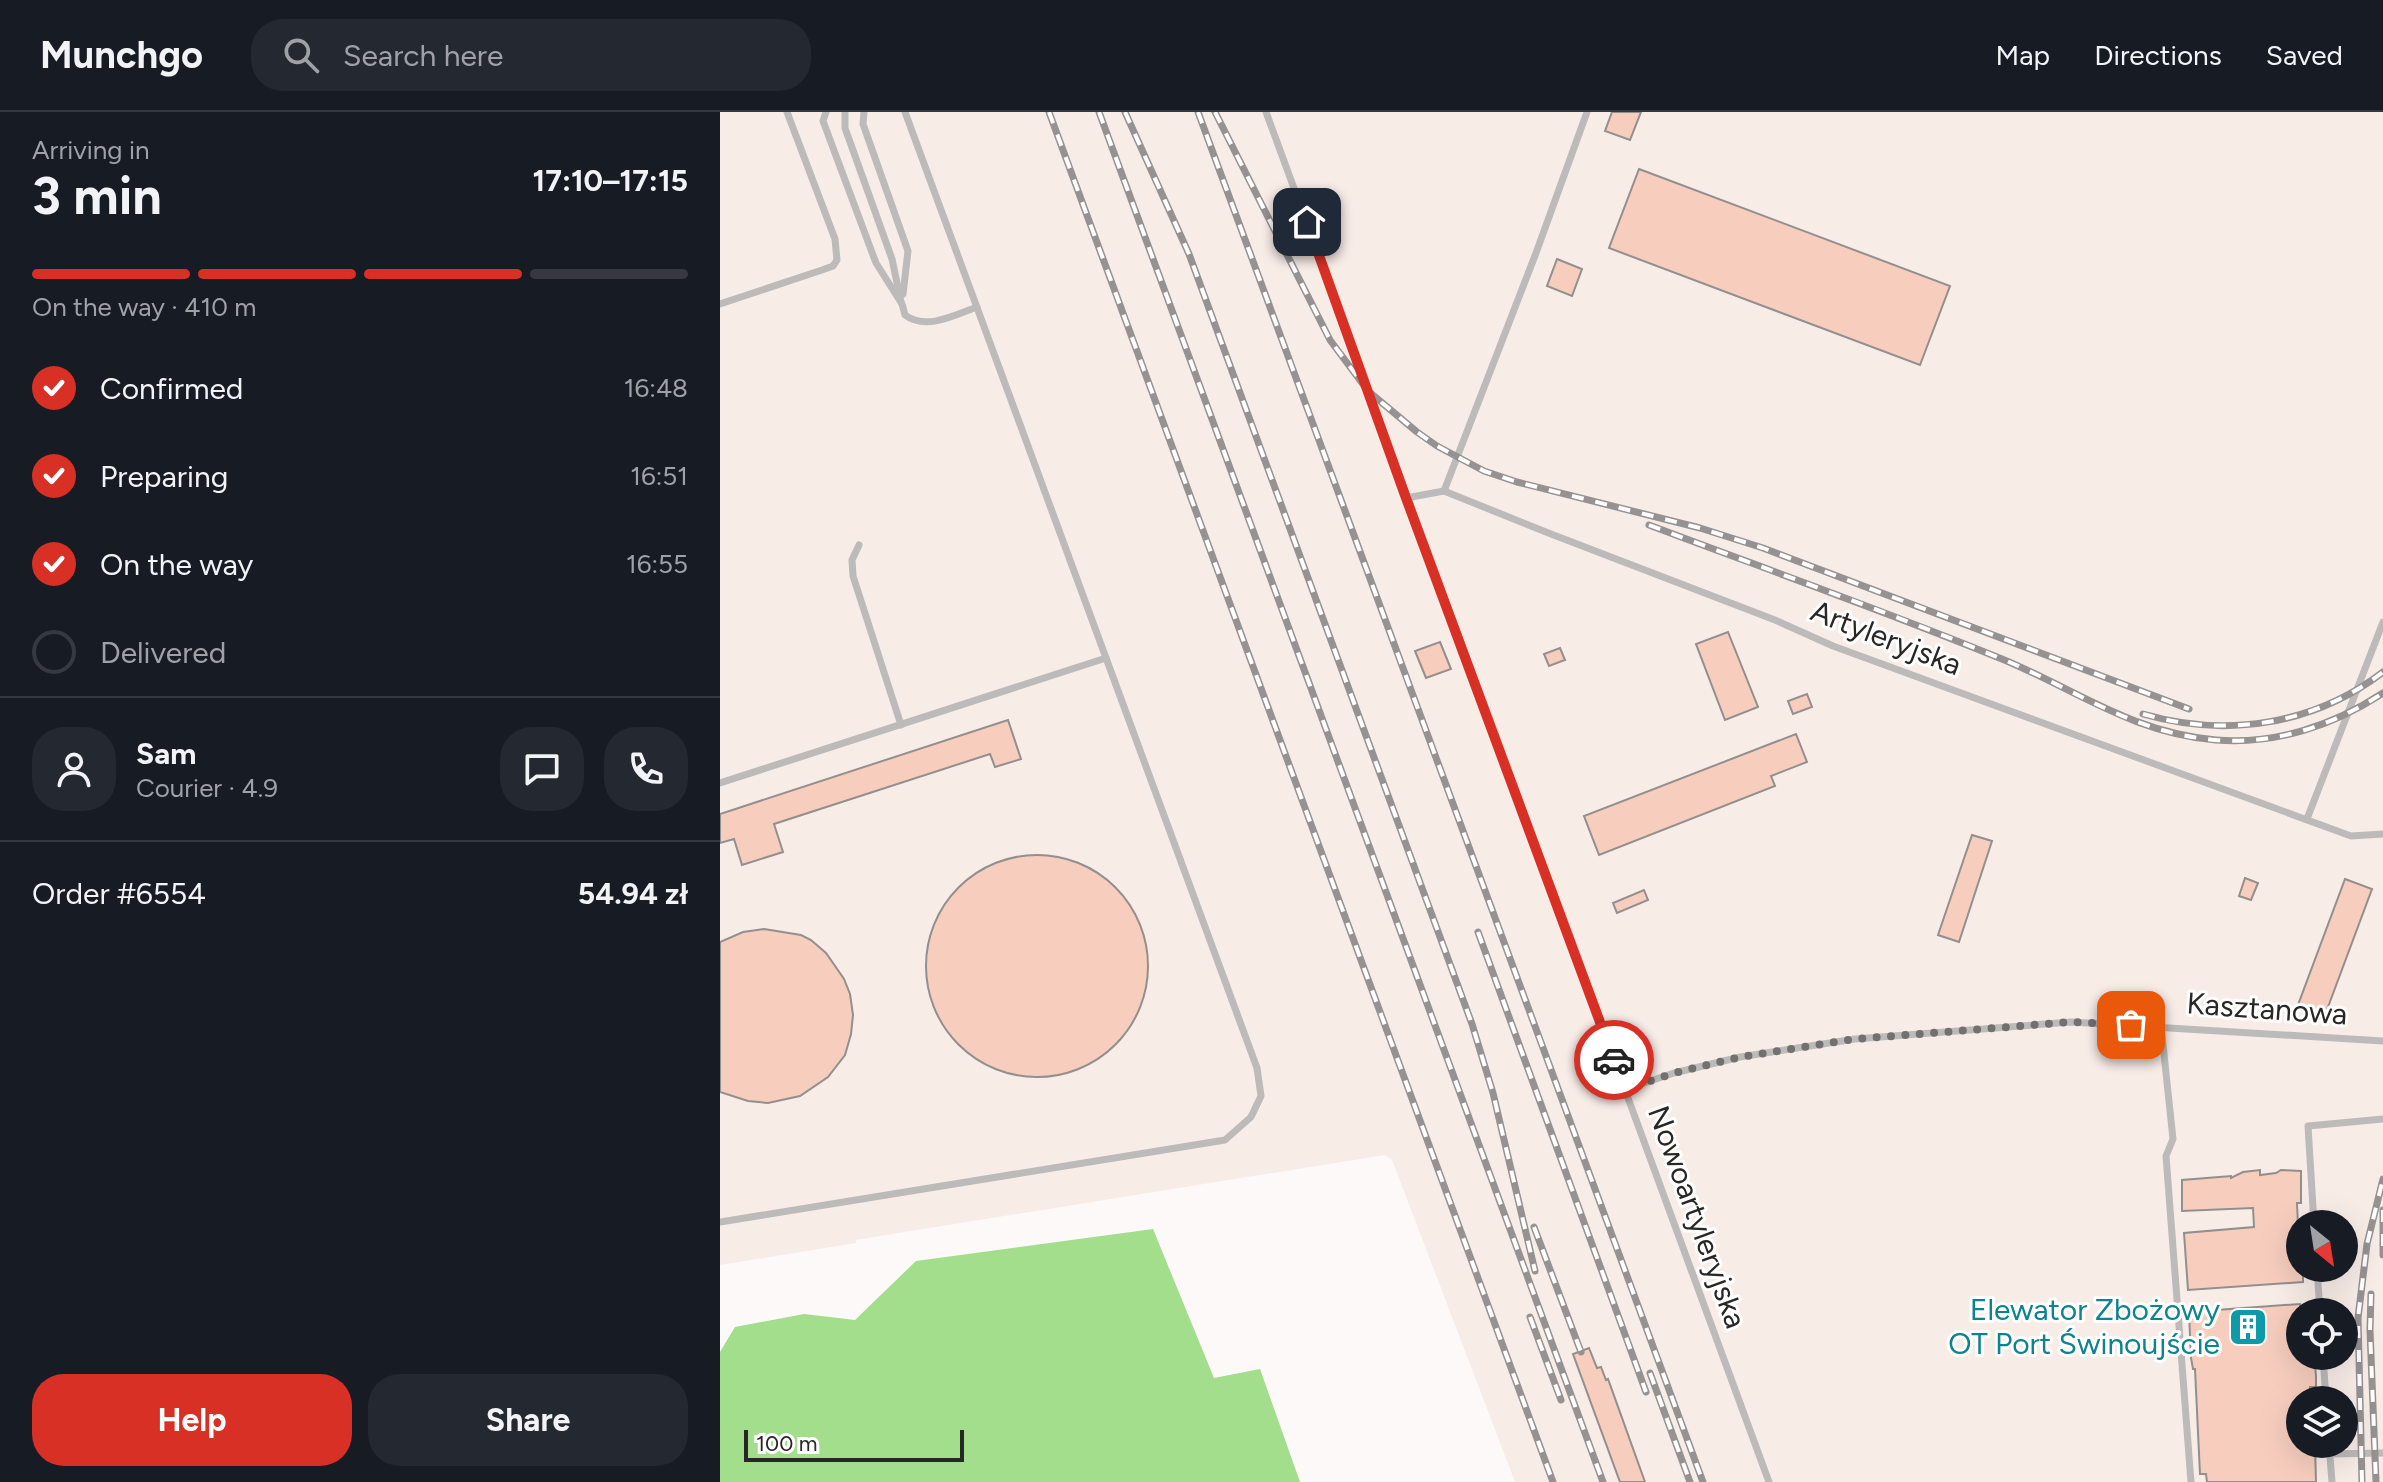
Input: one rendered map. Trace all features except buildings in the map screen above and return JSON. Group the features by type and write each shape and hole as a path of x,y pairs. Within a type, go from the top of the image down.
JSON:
{"lane":[{"path":"720,304 833,266 837,260 835,239 787,112"},
{"path":"826,112 823,121 876,263 902,304"},
{"path":"845,112 845,128 892,259 905,315 920,323 947,318 977,307"},
{"path":"864,112 863,124 908,251 902,304"},
{"path":"720,1222 1225,1140 1251,1117 1261,1096 1257,1068 905,112"},
{"name":"Nowoartyleryjska","path":"1266,112 1769,1482"},
{"path":"1406,498 1444,491 1587,112"},
{"name":"Artyleryjska","path":"1444,491 1775,620 1833,646 2351,836 2383,834"},
{"path":"859,545 852,560 853,576 901,725"},
{"path":"2307,819 2383,622"},
{"path":"720,783 1106,658"},
{"name":"Kasztanowa","path":"1626,1089 1674,1073 1740,1057 1855,1039 2071,1022 2383,1041"},
{"path":"2161,1026 2173,1139 2166,1156 2191,1482"},
{"path":"2313,1210 2308,1126 2383,1119"},
{"path":"2358,1453 2383,1453"},
{"path":"2330,1458 2332,1482"}],"shaded area":[{"path":"720,112 2383,112 2383,1482 1515,1482 1392,1160 1385,1155 892,1234 856,1240 856,1243 720,1265"}],"green space":[{"path":"1153,1229 1214,1378 1260,1369 1300,1482 720,1482 720,1352 735,1327 804,1314 855,1320 916,1261"}],"railway":[{"path":"1049,112 1553,1482"},
{"path":"1099,112 1603,1482"},
{"path":"1125,112 1189,254 1472,1024 1493,1093 1535,1271"},
{"path":"1198,112 1703,1482"},
{"path":"1215,112 1330,340 1368,391 1437,446 1484,471 1517,482 1700,528 1763,548 2189,709"},
{"path":"1649,525 1958,641 2131,719 2186,736 2238,741 2282,736 2345,715 2383,693"},
{"path":"2143,714 2206,725 2268,722 2328,704 2383,672"},
{"path":"1478,932 1646,1392"},
{"path":"2362,1482 2358,1318 2367,1244 2383,1179"},
{"path":"2383,1210 2383,1255"},
{"path":"1534,1227 1581,1352"},
{"path":"2371,1294 2376,1482"},
{"path":"1530,1317 1561,1400"},
{"path":"1650,1373 1690,1482"}],"way so far":[{"path":"1614,1060 1626,1089 1674,1073 1740,1057 1855,1039 2071,1022 2131,1025"}],"place":[{"name":"Elewator Zbożowy OT Port Świnoujście","path":"2248,1327"}],"route":[{"path":"1307,222 1614,1060"}]}
